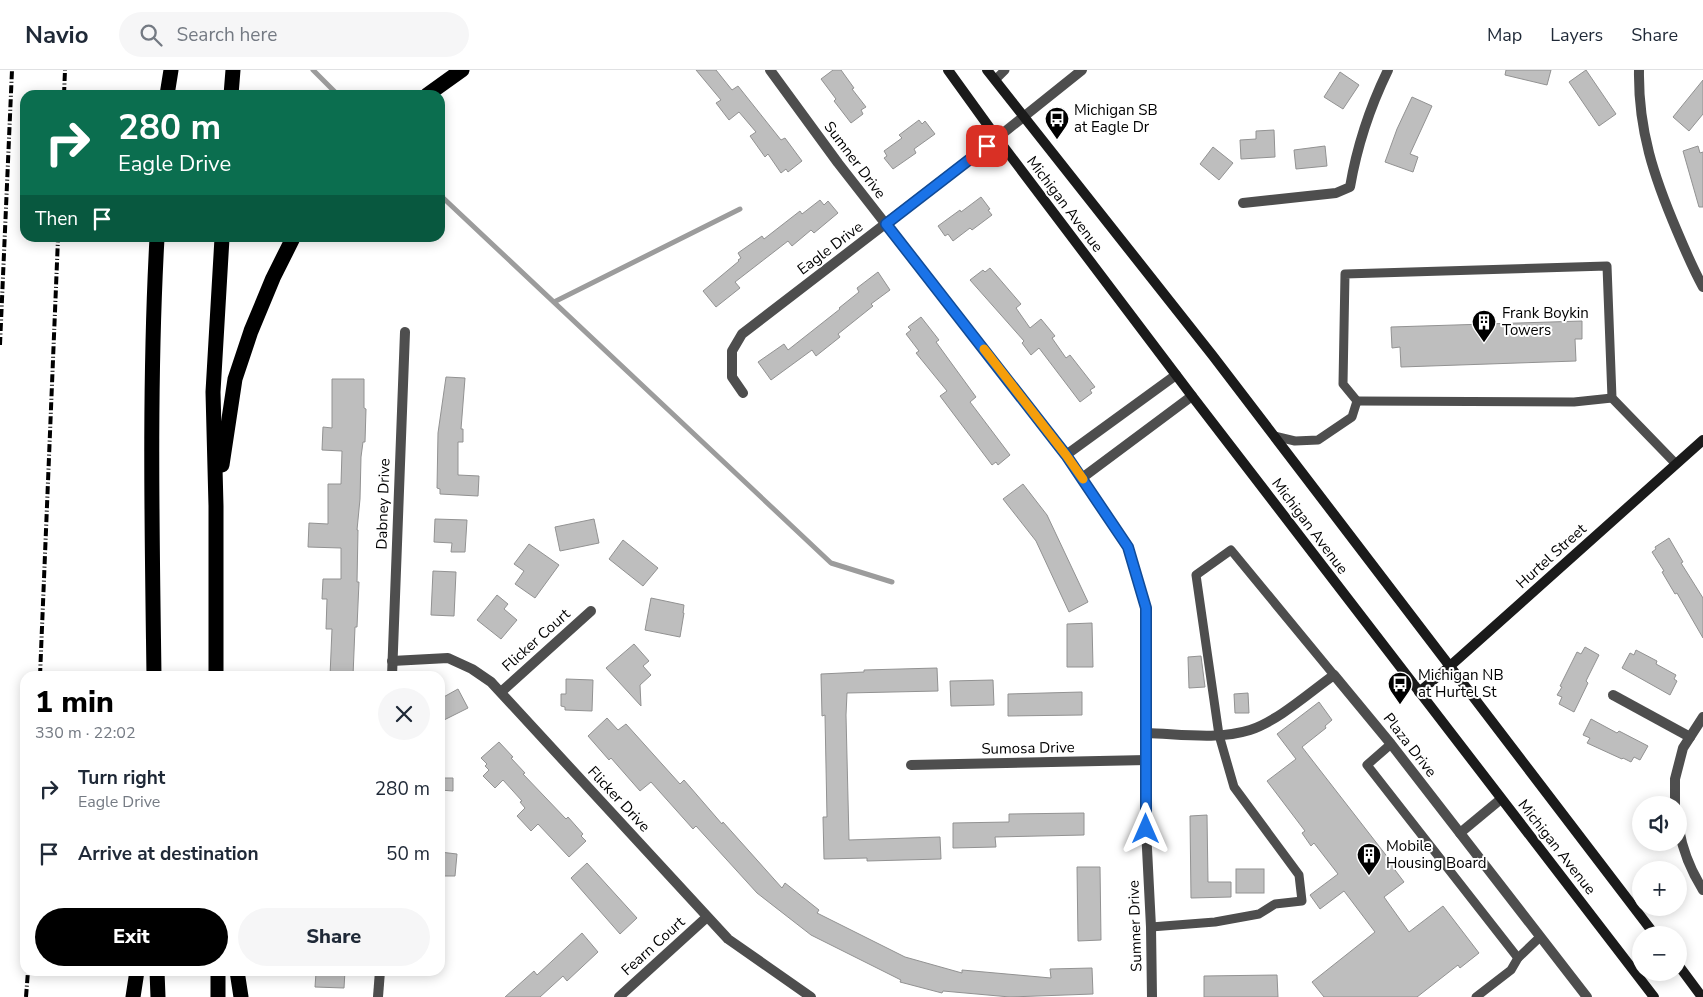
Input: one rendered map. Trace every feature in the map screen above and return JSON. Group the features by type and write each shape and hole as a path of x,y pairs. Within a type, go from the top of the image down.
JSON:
{"highway":[{"path":"164,70 165,90"},
{"path":"166,90 171,70"},
{"path":"231,90 233,70"},
{"path":"434,90 462,70"},
{"path":"154,671 152,491 154,292 157,242"},
{"path":"216,671 216,506 213,392 222,242"},
{"path":"216,506 235,379 251,331 273,278 291,242"},
{"path":"133,997 136,976"},
{"path":"158,976 158,997"},
{"path":"218,976 218,997"},
{"path":"238,976 241,997"}],"main road":[{"name":"Michigan Avenue","path":"948,70 1176,375 1654,997"},
{"name":"Michigan Avenue","path":"987,70 1213,356 1648,926"},
{"name":"Hurtel Street","path":"1419,692 1703,440"},
{"path":"1687,977 1702,997"}],"street":[{"name":"Sumner Drive","path":"770,70 838,163 1066,455 1128,547 1146,608 1146,829 1152,997"},
{"name":"Eagle Drive","path":"743,393 732,377 732,351 742,334 997,138 1081,70"},
{"path":"1243,203 1336,193 1350,187 1365,125 1388,70"},
{"path":"1639,70 1642,118 1649,157 1668,210 1693,270 1703,287"},
{"name":"Dabney Drive","path":"392,671 405,332"},
{"path":"1066,455 1176,375"},
{"path":"1082,478 1192,396"},
{"name":"Flicker Court","path":"501,692 591,611"},
{"name":"Flicker Drive","path":"392,661 448,658 472,669 491,682 728,939 812,997"},
{"path":"1147,733 1219,735 1250,730 1274,718 1334,675"},
{"name":"Plaza Drive","path":"1334,675 1391,744 1587,997"},
{"path":"1613,695 1690,737"},
{"path":"1675,796 1675,779 1683,748 1703,717"},
{"name":"Sumosa Drive","path":"911,765 1147,760"},
{"path":"1460,833 1501,799"},
{"path":"1684,851 1694,875 1703,890"},
{"name":"Fearn Court","path":"619,997 707,917"},
{"path":"378,997 380,976"}],"lane":[{"path":"995,80 1005,70"},
{"path":"1357,401 1343,384 1345,274 1607,266 1612,398 1676,464"},
{"path":"1357,401 1574,402 1612,398"},
{"path":"1274,436 1295,441 1318,440 1352,416 1357,401"},
{"path":"1151,927 1215,922 1259,914 1275,904 1302,901 1299,875 1234,787 1219,735 1196,575 1231,550 1334,675"},
{"path":"1391,744 1367,765 1518,958"},
{"path":"1476,997 1511,970 1518,958 1540,937"},
{"path":"1578,986 1578,997"}],"building":[{"path":"696,70 716,70 732,90 738,86 781,140 785,138 802,161 788,172 786,169 781,173 768,154 765,157 750,136 756,132 739,112 729,120 716,103 721,100"},
{"path":"833,70 841,70 854,88 852,89 866,107 861,110 863,114 851,123 834,101 836,99 821,79"},
{"path":"1506,70 1551,70 1547,85 1505,75"},
{"path":"1586,70 1616,114 1599,126 1569,82"},
{"path":"1340,72 1359,85 1343,109 1324,97"},
{"path":"1703,80 1703,114 1689,131 1673,117"},
{"path":"1412,97 1432,106 1410,154 1418,157 1413,172 1385,162 1397,129"},
{"path":"919,120 922,124 925,121 935,134 914,149 916,153 893,169 884,158 887,156 884,151 902,138 899,135"},
{"path":"1274,130 1275,157 1241,159 1240,140 1256,139 1256,131"},
{"path":"1325,146 1327,166 1296,169 1294,150"},
{"path":"1698,146 1700,153 1703,152 1703,207 1699,207 1683,151"},
{"path":"1213,147 1233,163 1219,180 1200,164"},
{"path":"981,197 992,215 953,241 948,234 945,236 938,226"},
{"path":"820,200 824,205 828,201 838,213 814,233 811,230 792,246 788,241 735,282 740,288 716,307 703,291 739,261 741,258 738,253 762,236 764,239 800,211 802,214"},
{"path":"990,268 1021,304 1016,308 1030,328 1041,319 1055,336 1052,338 1066,358 1070,355 1095,387 1090,390 1092,393 1080,402 1039,348 1031,355 1022,343 1024,341 970,280 983,270 985,272"},
{"path":"878,272 890,290 871,304 873,306 838,334 840,337 816,356 812,350 771,380 758,362 784,344 788,350 840,309 859,292 857,288"},
{"path":"921,317 939,340 936,342 976,397 970,402 1010,455 998,465 996,462 992,465 940,396 947,391 916,353 919,351 906,334 911,330 908,327"},
{"name":"Frank Boykin Towers","path":"1582,321 1582,339 1575,339 1576,361 1401,367 1400,347 1392,348 1391,327"},
{"path":"446,377 465,378 461,429 463,429 463,442 458,442 458,475 479,476 478,496 440,494 440,489 437,488 438,433"},
{"path":"332,379 364,379 364,408 366,409 365,442 363,442 361,457 357,530 357,582 359,582 353,671 330,671 332,629 326,629 327,599 322,599 323,579 341,579 341,548 308,547 309,523 328,524 328,484 341,484 342,451 322,450 323,427 332,428"},
{"path":"1023,484 1047,515 1088,602 1069,612 1036,541 1003,499"},
{"path":"435,519 467,520 465,552 451,552 452,543 434,542"},
{"path":"594,519 599,543 560,551 555,527"},
{"path":"1669,538 1683,562 1681,563 1703,598 1703,638 1677,593 1675,594 1652,552 1656,549 1655,547"},
{"path":"623,540 658,568 643,586 609,559"},
{"path":"529,544 559,565 535,598 515,584 524,571 514,564"},
{"path":"433,571 456,572 454,616 431,615"},
{"path":"497,595 508,604 504,609 517,620 501,639 477,620"},
{"path":"651,598 684,605 680,637 645,630"},
{"path":"1092,623 1093,667 1067,667 1067,624"},
{"path":"634,644 649,661 643,666 651,675 640,685 641,706 606,668"},
{"path":"1585,647 1599,655 1574,712 1559,704 1562,697 1557,695 1577,652 1581,654"},
{"path":"1636,650 1657,661 1656,664 1676,675 1674,679 1677,681 1670,695 1622,668 1630,653 1634,655"},
{"path":"1201,656 1205,687 1189,688 1188,657"},
{"path":"937,668 938,691 847,693 846,715 849,840 940,837 941,859 867,861 867,858 824,859 823,817 827,817 825,715 822,716 821,674 864,672 864,670"},
{"path":"566,679 593,680 592,711 565,710 565,707 561,706 561,694 566,694"},
{"path":"993,680 994,705 951,706 950,681"},
{"path":"458,689 468,708 445,720 445,696"},
{"path":"1082,692 1082,715 1008,716 1008,694"},
{"path":"1248,693 1249,713 1235,713 1234,694"},
{"name":"Mobile Housing Board","path":"1319,702 1332,720 1325,726 1326,728 1302,747 1396,868 1395,870 1404,882 1384,897 1409,932 1443,906 1479,953 1460,968 1458,965 1417,997 1324,997 1312,982 1375,932 1344,891 1320,909 1310,895 1338,874 1314,843 1311,846 1302,833 1305,831 1267,781 1296,759 1277,734"},
{"path":"607,718 618,730 626,724 680,784 684,780 782,888 785,883 819,910 817,913 905,957 962,973 962,970 1051,978 1050,969 1092,968 1093,994 1010,997 943,991 942,993 900,982 901,980 811,935 757,893 696,826 693,829 651,782 640,791 611,758 609,760 588,736"},
{"path":"1591,719 1617,733 1619,731 1648,746 1640,760 1634,757 1631,762 1587,743 1590,738 1583,735"},
{"path":"499,742 525,773 523,774 583,834 581,836 586,841 569,857 538,824 531,831 517,816 525,808 520,802 522,801 503,780 495,788 483,776 489,770 485,766 487,764 481,758"},
{"path":"445,778 453,778 453,791 445,790"},
{"path":"1084,813 1084,835 995,837 996,847 953,848 953,823 1009,822 1009,814"},
{"path":"1207,815 1208,882 1231,882 1231,897 1191,898 1190,816"},
{"path":"445,853 457,854 455,876 445,876"},
{"path":"587,863 637,918 620,934 571,878"},
{"path":"1077,867 1100,867 1101,940 1078,941"},
{"path":"1236,869 1264,869 1264,893 1236,893"},
{"path":"582,933 598,952 567,981 563,976 540,997 505,997 534,971 537,975"},
{"path":"1277,975 1278,997 1204,997 1204,976"},
{"path":"316,976 345,976 344,988 315,987"}],"waterway":[{"path":"313,70 333,90"},
{"path":"445,200 831,563 892,582"},
{"path":"554,302 740,209"}],"railway":[{"path":"0,345 12,70"},
{"path":"64,90 65,70"},
{"path":"40,671 58,242"},
{"path":"26,997 28,976"}],"slow traffic":[{"path":"984,349 1083,479"}],"place":[{"name":"Michigan SB at Eagle Dr","path":"1057,140"},
{"name":"Frank Boykin Towers","path":"1484,343"},
{"name":"Michigan NB at Hurtel St","path":"1400,705"},
{"name":"Mobile Housing Board","path":"1369,876"}],"route":[{"path":"987,146 886,224 1066,455 1128,547 1146,608 1146,829"}]}
